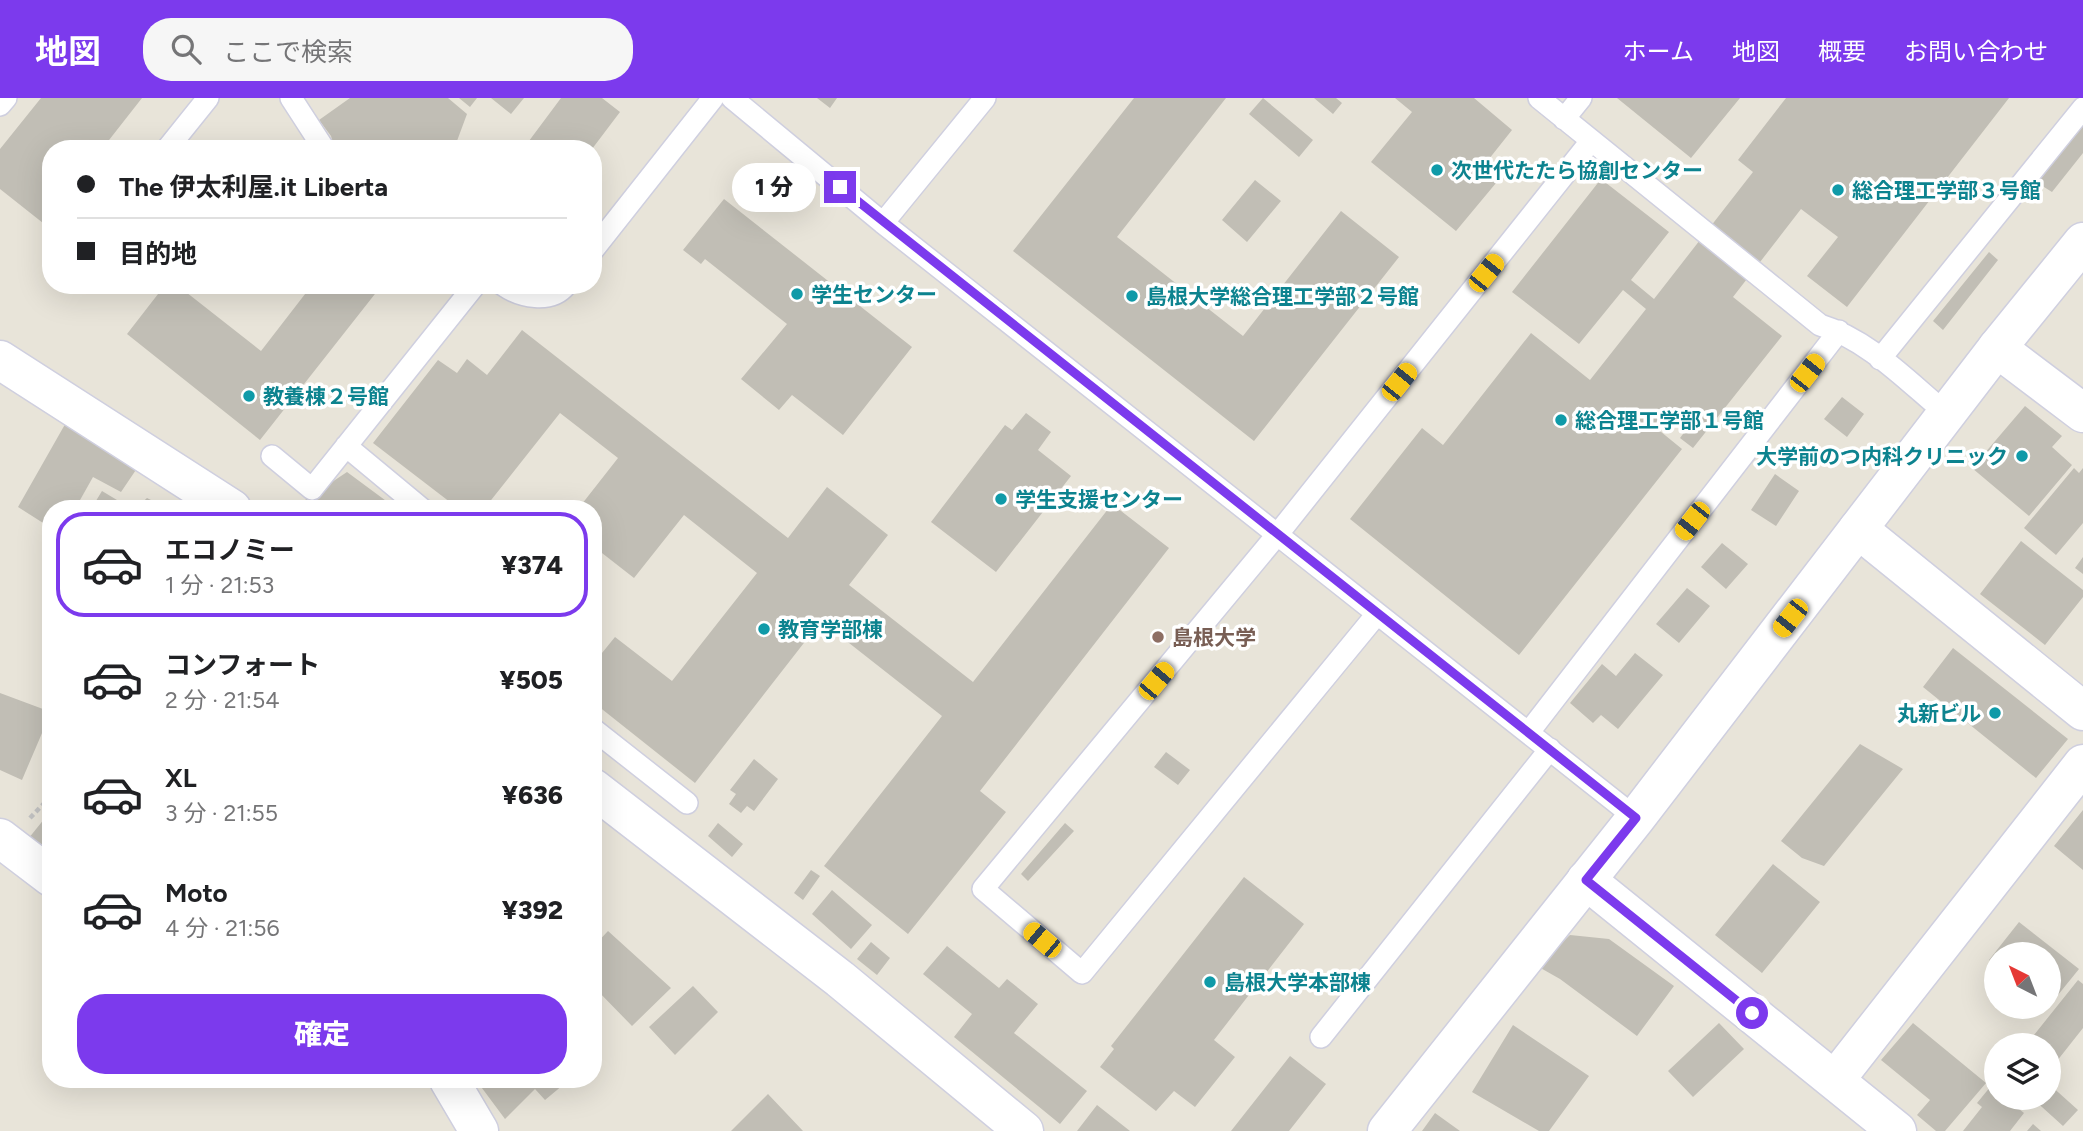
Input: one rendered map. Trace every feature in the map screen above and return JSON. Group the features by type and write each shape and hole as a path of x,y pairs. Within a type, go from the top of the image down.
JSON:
{"street":[{"path":"1387,1131 1636,818 1997,348 2083,242"},
{"path":"1997,348 2083,413"},
{"path":"0,360 218,500"},
{"path":"1858,529 2083,711"},
{"path":"1835,1080 2083,764"},
{"path":"602,795 840,979 1024,1131"},
{"path":"1,841 42,871"},
{"path":"1586,880 1898,1131"},
{"path":"454,1088 479,1131"}],"lane":[{"path":"0,105 6,98"},
{"path":"174,140 208,98"},
{"path":"291,98 318,140"},
{"path":"602,239 713,98"},
{"path":"732,98 883,223 1636,818"},
{"path":"883,223 985,98"},
{"path":"1539,98 1819,325 1839,331 1857,341 1947,414"},
{"path":"1564,119 1581,98"},
{"path":"1880,359 2083,108"},
{"path":"1377,614 1082,973 983,890 1276,535 1591,141"},
{"path":"272,456 312,489 468,294"},
{"path":"517,294 543,297 553,294"},
{"path":"1529,732 1839,331"},
{"path":"346,446 411,500"},
{"path":"602,736 687,803"},
{"path":"1321,1037 1550,749"}],"building":[{"path":"41,98 142,98 109,140 42,140 42,222 0,189 0,149"},
{"path":"350,98 448,98 467,114 457,140 332,140 319,120"},
{"path":"459,98 477,98 470,107"},
{"path":"491,98 524,98 511,114"},
{"path":"561,98 602,98 620,112 599,140 530,140"},
{"path":"817,98 837,98 830,108"},
{"name":"島根大学総合理工学部２号館","path":"1134,98 1226,98 1117,237 1243,336 1341,211 1399,257 1254,441 1013,251"},
{"path":"1263,98 1313,140 1299,157 1249,114"},
{"path":"1314,98 1336,98 1342,103 1333,114"},
{"name":"次世代たたら協創センター","path":"1395,98 1474,98 1512,130 1485,164 1501,177 1456,231 1371,162 1412,112"},
{"path":"1617,98 1740,98 1691,158"},
{"name":"総合理工学部１号館","path":"1786,98 2009,98 1847,307 1807,276 1838,237 1801,209 1733,297 1782,336 1693,448 1680,438 1686,430 1665,413 1655,427 1682,449 1519,655 1350,519 1422,428 1443,445 1531,333 1590,380 1646,309 1623,290 1579,344 1512,292 1601,179 1669,232 1631,280 1654,299 1753,172 1738,160"},
{"path":"2083,123 2083,153 2052,192 2036,182"},
{"path":"1255,180 1281,201 1247,242 1222,220"},
{"name":"学生センター","path":"724,199 912,347 843,435 792,395 779,410 741,379 787,324 705,259 701,264 683,250"},
{"path":"1989,252 1998,260 1943,330 1933,321"},
{"name":"教養棟２号館","path":"158,294 188,294 261,351 305,294 375,294 260,440 127,334"},
{"name":"教育学部棟","path":"522,330 788,538 827,487 888,535 849,585 973,682 1112,504 1169,548 980,791 1006,812 908,934 824,866 942,716 821,621 695,783 602,709 602,653 615,637 672,681 757,573 684,515 634,578 602,553 602,500 585,500 618,458 560,413 491,500 447,500 373,443 438,360 457,373 467,359 487,375"},
{"path":"1842,397 1864,414 1847,437 1824,419"},
{"name":"大学前のつ内科クリニック","path":"2025,406 2062,436 2052,447 2072,465 2029,516 1972,468"},
{"path":"72,412 144,458 121,492 93,477 80,500 42,500 42,522 18,507"},
{"name":"学生支援センター","path":"1026,413 1051,432 1038,450 1071,476 996,572 931,522 1005,425 1012,430"},
{"path":"2074,468 2079,473 2083,468 2083,523 2056,555 2024,528"},
{"path":"347,472 385,500 305,500"},
{"path":"1775,474 1799,491 1776,526 1751,510"},
{"path":"102,491 117,500 96,500"},
{"path":"2021,541 2083,590 2083,597 2045,645 1980,594"},
{"path":"1722,543 1748,564 1726,589 1701,567"},
{"path":"2083,557 2083,574 2075,568"},
{"path":"1687,588 1710,606 1679,643 1656,624"},
{"name":"丸新ビル","path":"1953,648 2068,739 2036,778 1923,687"},
{"path":"1635,653 1663,675 1618,729 1601,715 1593,723 1570,703 1602,664 1616,676"},
{"path":"0,693 42,709 42,733 22,780 0,770"},
{"path":"1860,744 1903,769 1824,866 1802,858 1781,841"},
{"path":"1166,752 1190,770 1178,785 1154,767"},
{"path":"754,759 778,779 754,811 747,806 741,813 729,804 736,794 730,790"},
{"path":"2083,810 2083,870 2054,846"},
{"path":"42,822 42,857 24,844"},
{"path":"718,823 743,844 732,857 708,836"},
{"path":"1065,823 1074,831 1028,881 1021,874"},
{"path":"1773,864 1820,902 1762,973 1715,935"},
{"path":"811,870 820,876 803,900 794,893"},
{"name":"島根大学本部棟","path":"1244,877 1304,924 1214,1040 1235,1057 1195,1107 1174,1091 1156,1111 1100,1067 1114,1049 1111,1046"},
{"path":"832,890 872,925 851,949 812,914"},
{"path":"2019,922 2045,942 2003,942"},
{"path":"608,931 671,988 632,1026 602,995 602,937"},
{"path":"1570,935 1609,939 1674,986 1637,1036 1560,979 1537,966"},
{"path":"871,942 890,958 877,975 857,959"},
{"path":"947,946 999,988 1007,979 1038,1004 1014,1033 1087,1091 1060,1124 954,1037 972,1014 923,974"},
{"path":"2062,956 2079,969 2062,990"},
{"path":"2078,980 2083,984 2083,1028 2061,1056 2061,1033 2036,1033 2047,1019 2062,1018 2062,1000"},
{"path":"693,986 718,1012 675,1055 649,1027"},
{"path":"1719,1023 1744,1049 1693,1097 1668,1071"},
{"path":"1913,1023 1984,1081 1984,1085 1945,1131 1936,1131 1917,1115 1930,1100 1881,1060"},
{"path":"1513,1025 1589,1076 1549,1131 1539,1131 1472,1092"},
{"path":"1290,1056 1326,1084 1289,1131 1231,1131"},
{"path":"482,1088 559,1088 545,1100 535,1089 505,1119"},
{"path":"768,1094 803,1131 731,1131"},
{"path":"1984,1094 1984,1110 2020,1110 2024,1113 2010,1131 1963,1131 1982,1107 1977,1103"},
{"path":"2061,1095 2078,1110 2063,1126 2045,1110 2061,1110"},
{"path":"1097,1105 1130,1131 1077,1131"},
{"path":"1435,1113 1460,1131 1422,1131"},
{"path":"2033,1124 2041,1131 2027,1131"}],"place":[{"name":"次世代たたら協創センター","path":"1437,170"},
{"name":"総合理工学部３号館","path":"1838,190"},
{"name":"学生センター","path":"797,294"},
{"name":"島根大学総合理工学部２号館","path":"1132,296"},
{"name":"教養棟２号館","path":"249,396"},
{"name":"総合理工学部１号館","path":"1561,420"},
{"name":"大学前のつ内科クリニック","path":"2022,456"},
{"name":"学生支援センター","path":"1001,499"},
{"name":"教育学部棟","path":"764,629"},
{"name":"島根大学","path":"1158,637"},
{"name":"丸新ビル","path":"1995,713"},
{"name":"島根大学本部棟","path":"1210,982"}],"route":[{"path":"840,187 1636,818 1586,880 1752,1013"}]}
